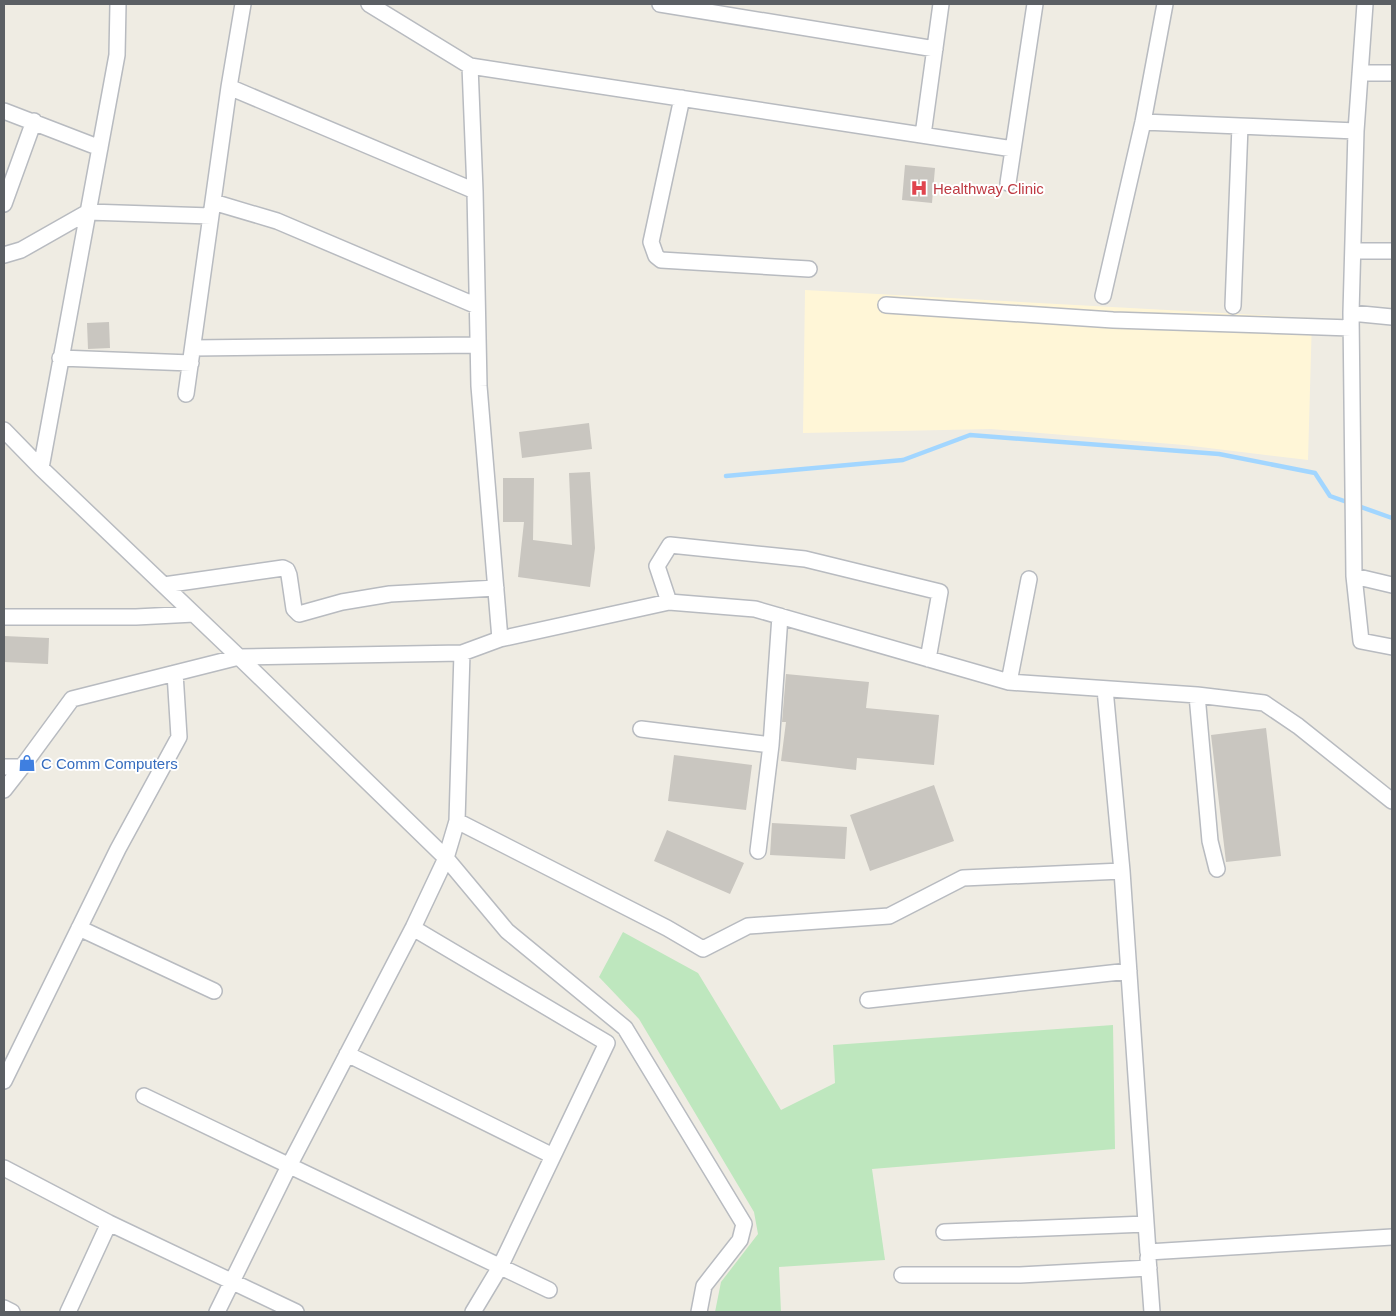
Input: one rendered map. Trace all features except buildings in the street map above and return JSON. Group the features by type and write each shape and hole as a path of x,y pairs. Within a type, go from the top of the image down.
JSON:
{"street":[{"path":"41,468 117,55 118,4"},
{"path":"186,394 229,87 243,4"},
{"path":"369,4 470,66 1013,149"},
{"path":"660,4 935,49"},
{"path":"923,135 941,4"},
{"path":"1008,183 1035,4"},
{"path":"1103,296 1142,122 1165,4"},
{"path":"1365,4 1356,131 1351,320 1354,576 1362,641 1392,647"},
{"path":"470,66 479,386 500,640"},
{"path":"1360,73 1392,73"},
{"path":"229,87 475,192"},
{"path":"682,98 651,242 656,256 661,260 809,269"},
{"path":"4,111 100,148"},
{"path":"4,204 10,172 34,121"},
{"path":"1142,122 1356,131"},
{"path":"1233,306 1240,126"},
{"path":"4,255 21,250 88,212 212,209 277,220 477,306"},
{"path":"1353,252 1392,251"},
{"path":"886,305 1113,320 1351,320 1392,317"},
{"path":"60,358 478,345"},
{"path":"4,430 41,468 446,858 507,931 625,1028 744,1224 740,1240 704,1286 698,1312"},
{"path":"669,602 657,566 670,545 805,559 940,592 928,659"},
{"path":"164,585 283,568 287,570 289,575 294,609 299,614 342,602 390,594 496,588"},
{"path":"1354,576 1392,585"},
{"path":"1009,682 1029,579"},
{"path":"4,790 72,698 239,657 462,653 500,640 669,602 755,609 1009,682 1197,695 1264,703 1298,726 1392,801"},
{"path":"4,617 136,617 194,614"},
{"path":"758,850 770,745 780,616"},
{"path":"217,1312 289,1166 413,928 446,858 458,821 462,653"},
{"path":"4,1080 118,849 179,737 175,673"},
{"path":"1105,689 1122,871 1152,1312"},
{"path":"1197,695 1210,841 1217,869"},
{"path":"640,729 770,745"},
{"path":"4,767 22,767"},
{"path":"458,821 667,928 703,949 748,926 889,916 963,878 1122,871"},
{"path":"79,928 214,991"},
{"path":"413,928 607,1043 500,1267 473,1312"},
{"path":"868,1000 1129,971"},
{"path":"347,1054 553,1156"},
{"path":"144,1096 549,1290"},
{"path":"4,1168 110,1223 296,1312"},
{"path":"68,1312 110,1223"},
{"path":"944,1232 1146,1224"},
{"path":"1148,1252 1392,1237"},
{"path":"902,1275 1020,1275 1149,1268"},
{"path":"4,1308 12,1312"}],"shaded area":[{"path":"805,290 1312,318 1308,460 1184,445 991,429 803,433"}],"green space":[{"path":"623,932 698,973 781,1110 835,1083 833,1045 1113,1025 1115,1149 872,1169 885,1260 779,1267 781,1312 715,1312 721,1282 758,1234 754,1212 639,1019 599,977"}],"waterway":[{"path":"726,476 903,460 970,435 1219,454 1315,473 1330,496 1392,518"}],"place":[{"name":"Healthway Clinic","path":"919,188"},
{"name":"C Comm Computers","path":"27,763"}]}
